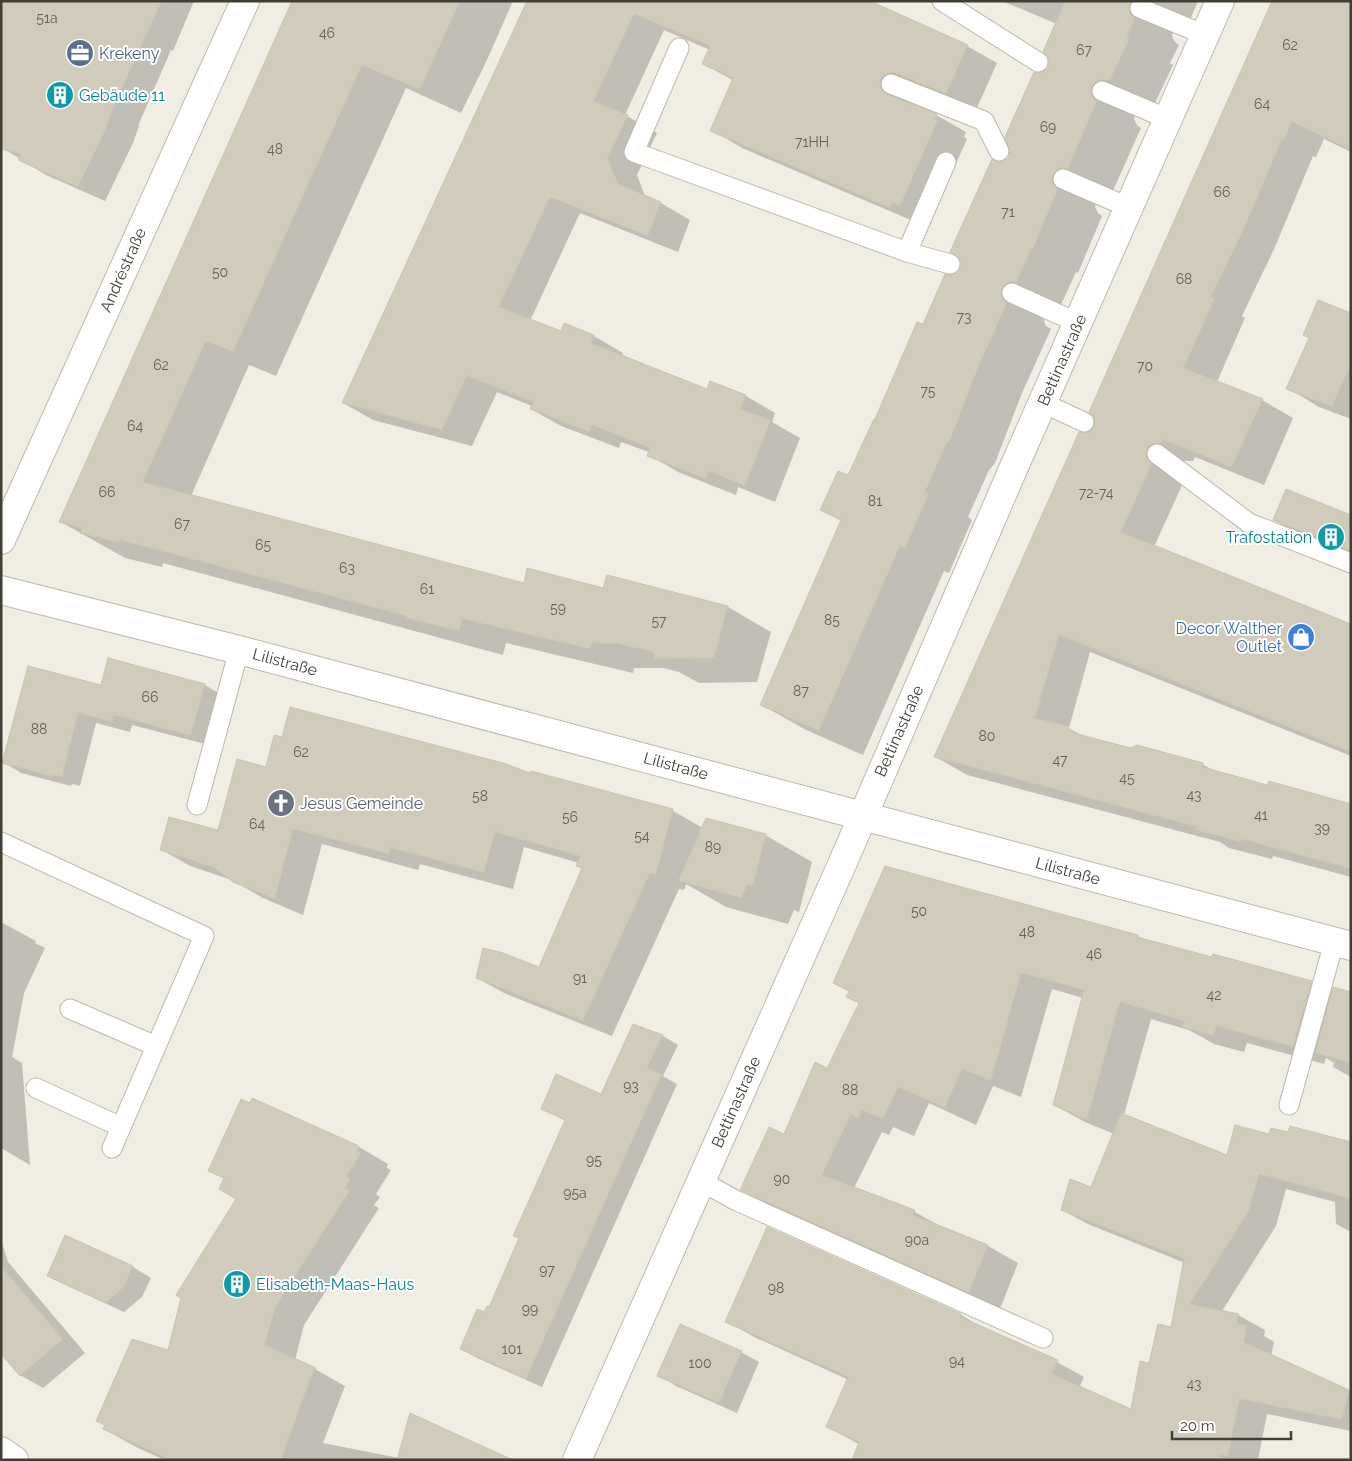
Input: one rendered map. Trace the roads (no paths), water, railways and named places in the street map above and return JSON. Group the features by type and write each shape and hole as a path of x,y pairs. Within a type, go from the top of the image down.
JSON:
{"street":[{"name":"Bettinastraße","path":"577,1460 843,862 1220,1"},
{"name":"Andréstraße","path":"1,540 238,3"},
{"name":"Lilistraße","path":"1,590 239,650 1342,944"},
{"path":"1,1451 14,1460"}],"lane":[{"path":"942,1 1038,62"},
{"path":"1140,8 1205,35"},
{"path":"679,48 634,152 907,252 950,264"},
{"path":"891,84 984,121 998,151"},
{"path":"1102,91 1168,119"},
{"path":"907,252 946,162"},
{"path":"1063,179 1130,208"},
{"path":"1012,293 1078,323"},
{"path":"1043,403 1084,422"},
{"path":"1157,454 1248,523 1351,563"},
{"path":"197,805 239,650"},
{"path":"1,842 204,936 112,1148"},
{"path":"1289,1105 1342,944"},
{"path":"70,1009 156,1046"},
{"path":"36,1088 121,1127"},
{"path":"701,1182 735,1200 1043,1338"}],"place":[{"name":"Krekeny","path":"80,53"},
{"name":"Gebäude 11","path":"60,95"},
{"name":"Trafostation","path":"1331,537"},
{"name":"Decor Walther Outlet","path":"1301,637"},
{"name":"Jesus Gemeinde","path":"281,803"},
{"name":"Elisabeth-Maas-Haus","path":"237,1284"}]}
